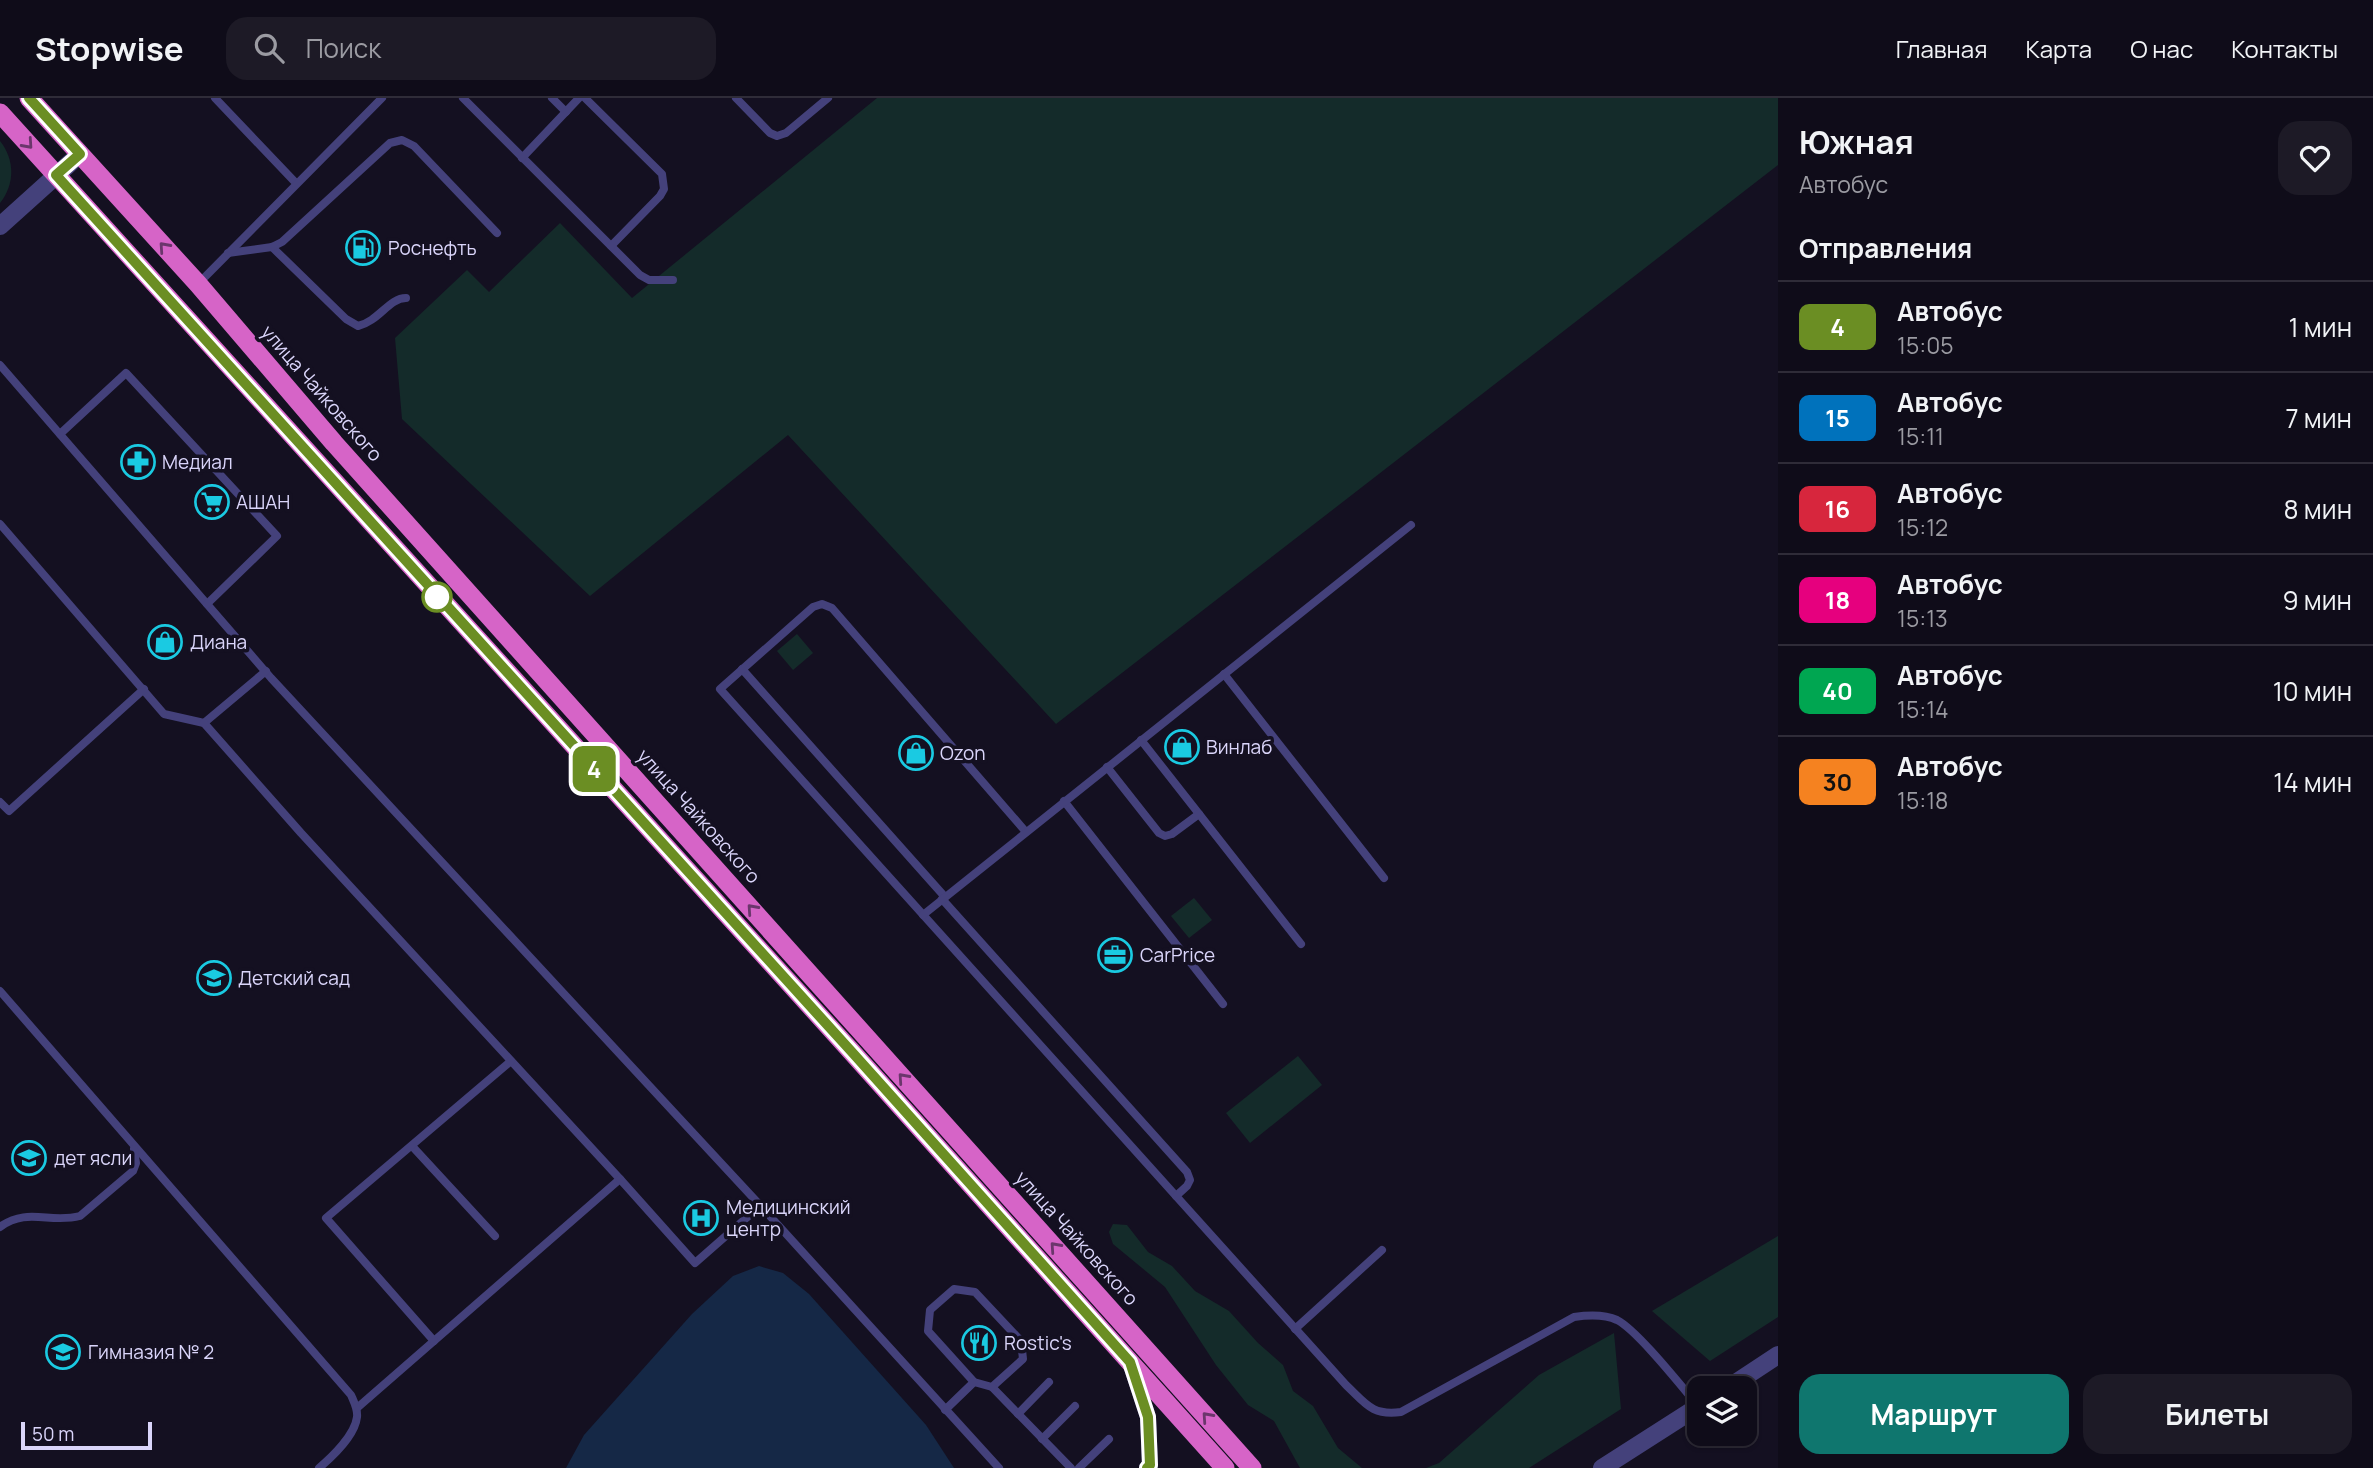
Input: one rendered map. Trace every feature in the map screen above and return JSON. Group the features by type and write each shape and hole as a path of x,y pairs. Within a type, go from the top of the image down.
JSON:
{"highway":[{"name":"улица Чайковского","path":"30,98 198,284 334,443 1252,1468"},
{"path":"0,113 1225,1468"}],"street":[{"path":"0,226 80,154"},
{"path":"1746,1376 1778,1355"},
{"path":"1130,1362 1148,1417 1149,1467"},
{"path":"1602,1468 1687,1414"}],"lane":[{"path":"215,98 294,181"},
{"path":"198,284 382,98"},
{"path":"463,98 640,275 649,280 673,280"},
{"path":"552,98 566,111"},
{"path":"522,158 579,98"},
{"path":"585,98 662,174 664,182 660,196 611,246"},
{"path":"749,98 739,101 770,133 777,136 786,133 828,98"},
{"path":"228,253 272,247 282,242 390,143 402,140 414,146 497,233"},
{"path":"272,247 346,319 358,326 374,321 394,302 406,298"},
{"path":"0,365 266,671 999,1468"},
{"path":"60,434 126,373 277,536 207,604"},
{"path":"0,524 164,714 204,723 695,1263 760,1206"},
{"path":"923,915 1410,525"},
{"path":"1026,832 832,608 822,604 813,607 720,689 1295,1329 1373,1411 1386,1414 1401,1412 1574,1317 1592,1315 1617,1320 1633,1333 1687,1393"},
{"path":"741,669 1187,1172 1190,1180 1176,1196"},
{"path":"204,723 266,671"},
{"path":"1224,674 1384,878"},
{"path":"0,802 9,811 144,689"},
{"path":"1141,740 1301,944"},
{"path":"1107,767 1159,833 1165,836 1172,834 1199,814"},
{"path":"1064,802 1223,1004"},
{"path":"0,991 351,1395 357,1408 357,1420 321,1468"},
{"path":"434,1341 326,1218 511,1061"},
{"path":"0,1227 21,1216 69,1219 80,1216 133,1171 136,1163 133,1145"},
{"path":"412,1146 495,1236"},
{"path":"357,1408 620,1179"},
{"path":"1295,1329 1382,1250"},
{"path":"992,1387 1023,1359 1021,1341 975,1292 954,1289 930,1310 928,1331 974,1382 992,1387 1071,1468"},
{"path":"945,1410 974,1382"},
{"path":"1018,1414 1049,1382"},
{"path":"1042,1439 1075,1406"},
{"path":"1079,1468 1109,1439"}],"green space":[{"path":"877,98 1778,98 1778,165 1056,724 788,435 590,596 402,419 395,338 467,270 489,292 560,223 632,298"},
{"path":"0,141 11,164 11,180 0,203"},
{"path":"797,634 813,653 793,670 777,651"},
{"path":"1194,898 1212,920 1189,938 1171,916"},
{"path":"1298,1056 1322,1085 1250,1143 1226,1113"},
{"path":"1113,1224 1127,1225 1148,1252 1172,1266 1195,1291 1229,1311 1258,1343 1283,1365 1293,1391 1313,1406 1338,1448 1362,1468 1300,1468 1274,1421 1248,1405 1216,1365 1165,1287 1113,1244 1109,1232"},
{"path":"1778,1236 1778,1317 1710,1361 1652,1311"},
{"path":"1614,1333 1621,1409 1529,1468 1426,1468 1439,1463 1539,1375"}],"water":[{"path":"759,1266 783,1273 809,1294 926,1425 954,1468 566,1468 584,1435 692,1314 733,1276"}],"bus line":[{"name":"4","path":"29,98 80,154 56,175 1130,1362 1148,1417 1150,1465 1147,1468"}],"place":[{"name":"Роснефть","path":"363,248"},
{"name":"Медиал","path":"138,462"},
{"name":"AШАН","path":"212,502"},
{"name":"Диана","path":"165,642"},
{"name":"Винлаб","path":"1182,747"},
{"name":"Ozon","path":"916,753"},
{"name":"CarPrice","path":"1115,955"},
{"name":"Детский сад","path":"214,978"},
{"name":"дет ясли","path":"29,1158"},
{"name":"Медицинский центр","path":"701,1218"},
{"name":"Rostic's","path":"979,1343"},
{"name":"Гимназия № 2","path":"63,1352"}]}
